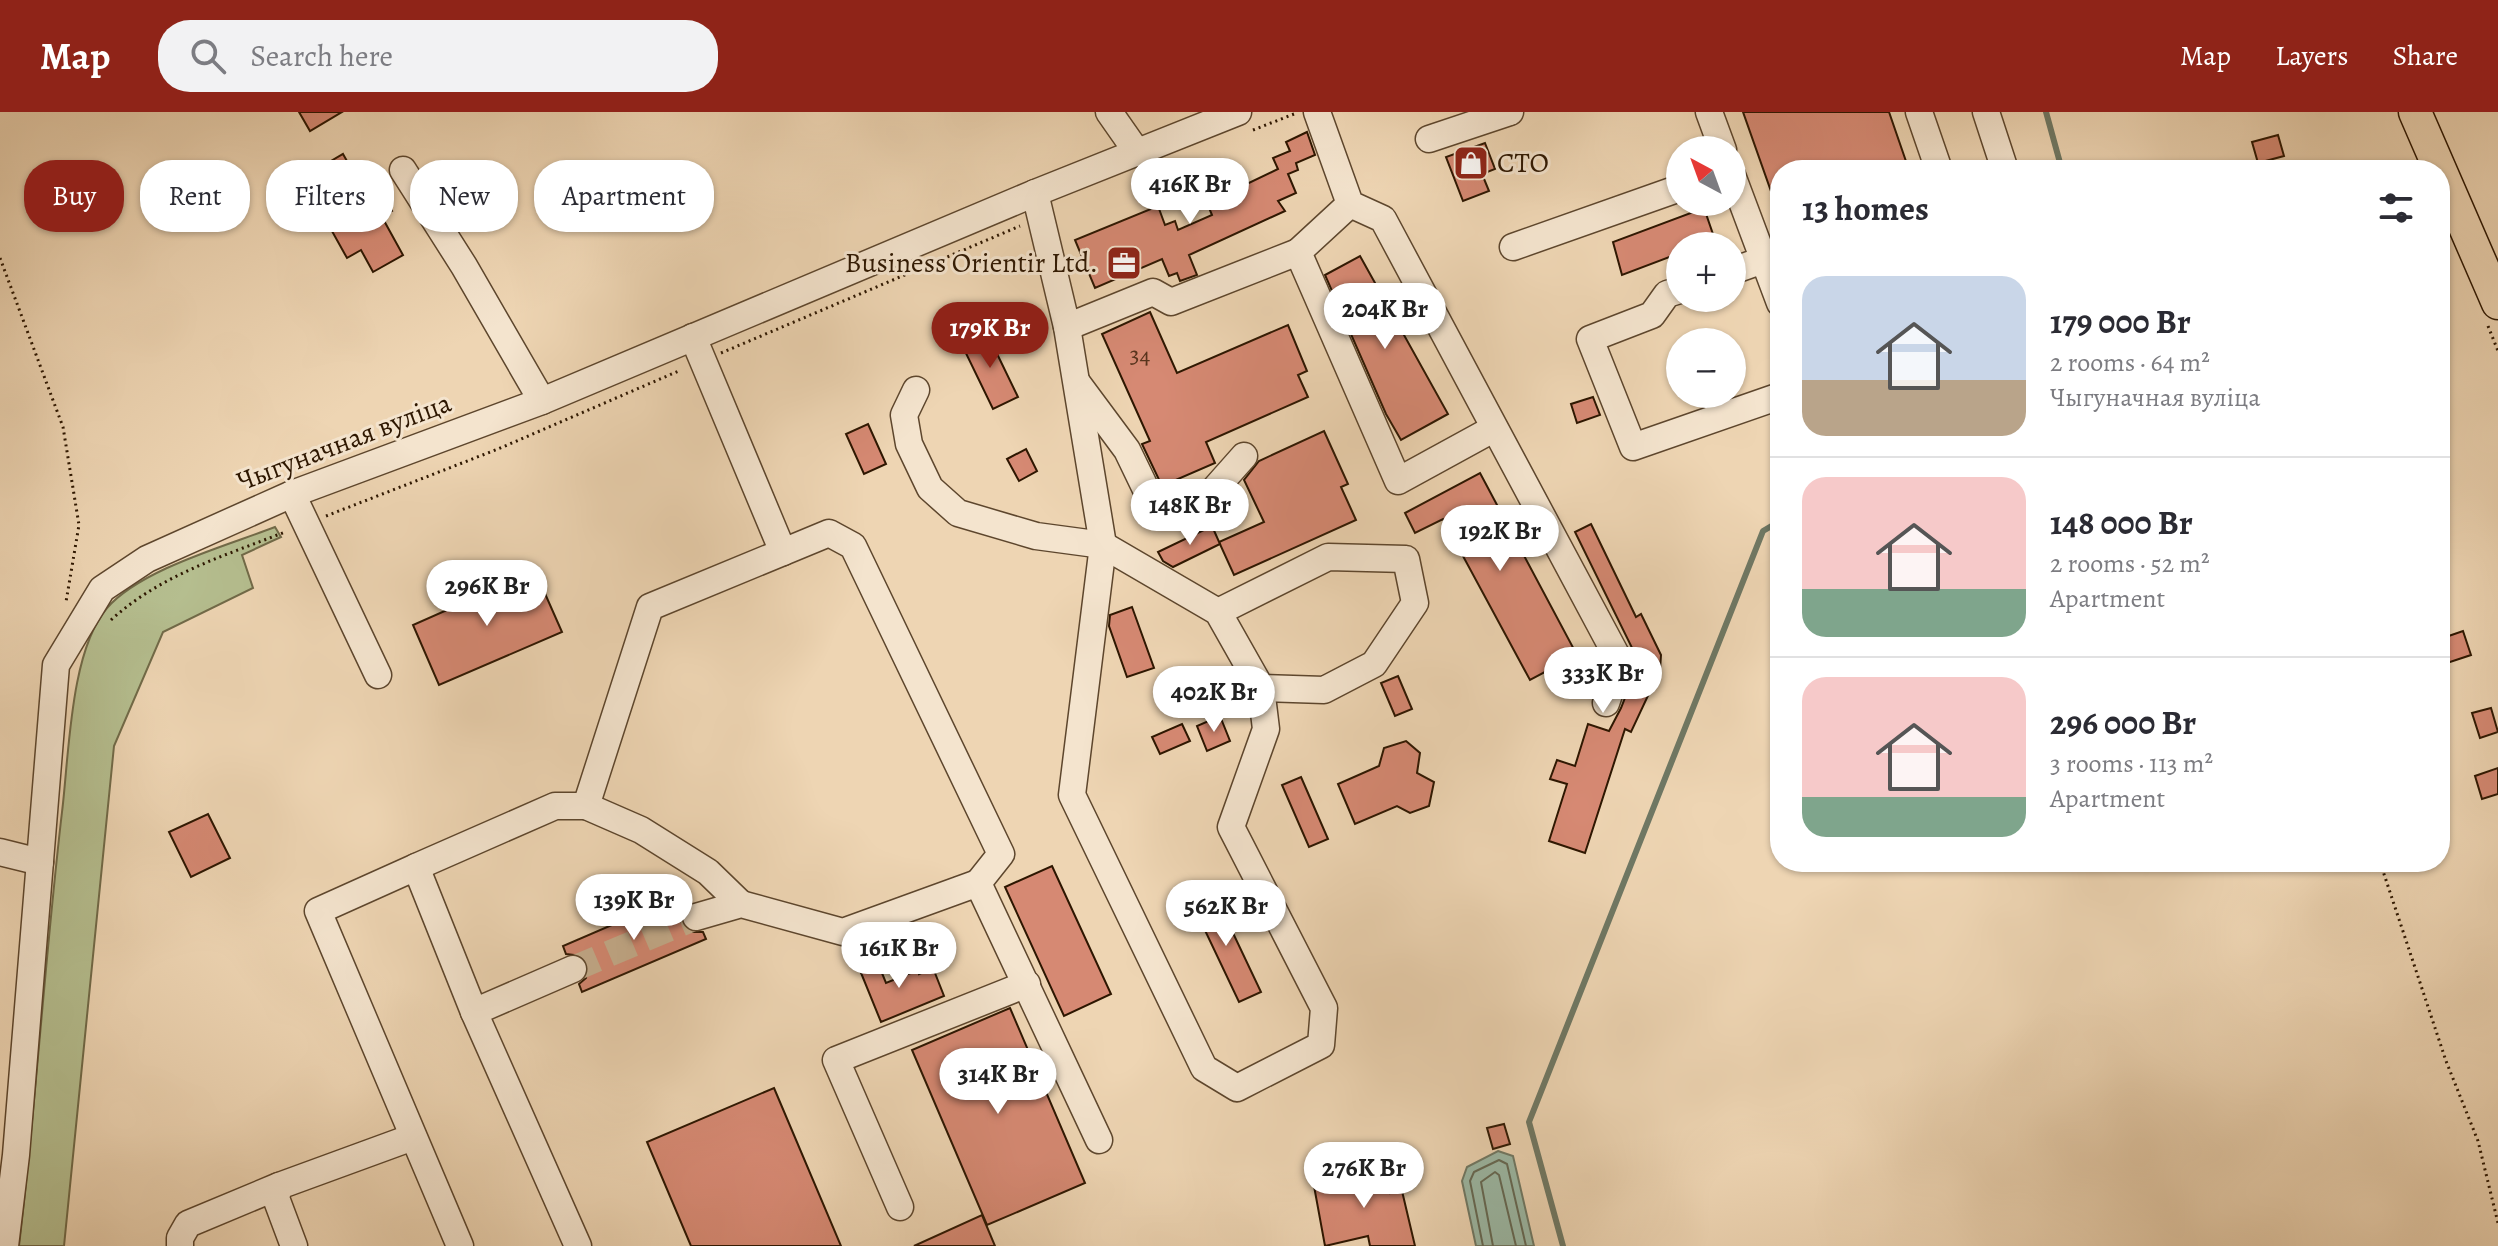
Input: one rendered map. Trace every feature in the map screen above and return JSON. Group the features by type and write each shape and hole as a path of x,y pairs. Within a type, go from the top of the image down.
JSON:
{"main road":[{"path":"2415,112 2436,160"},
{"path":"2450,193 2498,303"}],"street":[{"path":"1109,112 1137,152"},
{"path":"1317,112 1350,204 1383,219 1620,662 1606,703"},
{"path":"1429,139 1510,112"},
{"path":"1709,112 1718,136"},
{"path":"1919,112 1936,160"},
{"path":"1986,112 2002,160"},
{"name":"Чыгуначная вуліца","path":"5,1246 8,1156 40,862 56,665 102,589 147,559 292,494 542,401 698,349 1038,205 1137,152 1239,120"},
{"path":"403,170 464,266 542,401"},
{"path":"1513,247 1666,193"},
{"path":"1067,327 1153,292 1171,302 1298,252 1350,204"},
{"path":"916,390 904,415 909,444 930,488 958,513 1036,536 1103,545 1218,612 1261,688 1266,729 1231,827 1324,1008 1321,1045 1237,1088 1204,1068 1072,795 1103,545 1067,327 1038,205"},
{"path":"1746,213 1770,278"},
{"path":"1298,252 1398,481 1493,429"},
{"path":"1746,266 1763,260"},
{"path":"1666,295 1652,315 1590,339 1633,447 1770,399"},
{"path":"698,349 783,552"},
{"path":"1076,381 1127,450 1154,506 1170,515 1197,509 1244,456"},
{"path":"292,494 378,675"},
{"path":"460,1246 318,911 555,806 586,806 641,830 708,872 741,904 843,932 978,883 1001,854 853,546 829,533 650,607 586,806"},
{"path":"1218,612 1328,557 1406,559 1415,603 1374,664 1324,690 1261,688"},
{"path":"0,852 40,862"},
{"path":"416,867 474,1012 578,1246"},
{"path":"978,883 1099,1140"},
{"path":"696,917 741,904"},
{"path":"474,1012 573,969"},
{"path":"900,1207 836,1060 1027,984"},
{"path":"180,1246 180,1238 188,1224 279,1186 413,1137"},
{"path":"279,1186 276,1198 294,1246"}],"path":[{"path":"1239,120 1299,112"},
{"path":"105,628 143,593 197,566 498,449 698,349 1038,205"},
{"path":"0,258 63,427 79,525 66,603"},
{"path":"2383,872 2446,1061 2478,1141 2498,1223"}],"shaded area":[{"path":"275,527 281,537 242,555 253,588 163,632 114,746 64,1246 19,1246 73,705 85,650 107,608 122,594 162,570"}],"water":[{"path":"1498,1151 1513,1156 1534,1246 1476,1246 1462,1181 1467,1167"}],"building":[{"path":"299,112 342,112 310,131"},
{"path":"1743,112 1889,112 1906,160 1770,160 1770,188"},
{"path":"1307,132 1315,155 1296,163 1298,170 1288,174 1296,193 1278,201 1285,211 1189,255 1197,275 1180,281 1177,273 1169,276 1162,259 1095,288 1075,240 1158,206 1165,225 1175,221 1178,230 1212,215 1207,203 1278,169 1273,158 1290,151 1286,142"},
{"path":"2278,135 2284,156 2257,160 2252,142"},
{"name":"СТО","path":"1485,143 1495,169 1482,174 1489,191 1463,201 1446,157"},
{"path":"343,154 346,160 333,160"},
{"path":"1683,216 1707,216 1712,232 1666,232 1666,258 1622,275 1613,242"},
{"path":"332,232 390,232 403,255 373,272 361,250 347,258"},
{"path":"1360,256 1448,414 1401,440 1386,414 1325,275"},
{"path":"1150,312 1177,373 1288,325 1307,371 1298,375 1308,397 1206,442 1215,463 1162,486 1142,444 1150,441 1102,334"},
{"path":"986,331 1018,397 993,409 961,343"},
{"path":"1593,397 1600,415 1577,423 1571,404"},
{"path":"868,424 886,464 864,474 846,434"},
{"path":"1324,431 1348,484 1341,487 1356,520 1234,575 1219,542 1264,522 1244,480 1259,461"},
{"path":"1026,449 1037,471 1019,481 1007,459"},
{"path":"1480,473 1577,655 1530,680 1443,519 1415,533 1405,513"},
{"path":"1591,524 1636,617 1641,614 1661,655 1660,670 1631,732 1625,729 1585,853 1549,841 1567,784 1550,779 1557,760 1575,766 1588,724 1609,731 1639,662 1575,532"},
{"path":"1212,526 1220,544 1173,567 1163,561 1158,552"},
{"path":"535,571 562,632 439,685 413,625"},
{"path":"1132,607 1154,668 1127,677 1109,626 1110,615"},
{"path":"2463,631 2471,655 2450,662 2450,636"},
{"path":"1398,676 1412,709 1395,716 1381,683"},
{"path":"2491,708 2498,732 2480,738 2472,713"},
{"path":"1220,716 1230,741 1207,751 1197,726"},
{"path":"1182,724 1190,741 1160,754 1152,737"},
{"path":"1406,741 1420,753 1417,773 1434,782 1429,806 1410,813 1397,806 1355,824 1338,784 1379,766 1384,748"},
{"path":"2498,768 2498,794 2482,799 2475,776"},
{"path":"1301,777 1328,839 1309,847 1282,785"},
{"path":"208,814 230,858 191,877 169,832"},
{"path":"1052,866 1111,994 1064,1016 1005,887"},
{"path":"686,893 690,902 681,912 681,922 691,932 703,932 706,939 582,992 579,984 586,978 588,963 582,956 566,954 563,946"},
{"path":"1214,893 1261,992 1239,1002 1192,903"},
{"path":"875,956 886,983 918,970 919,974 933,968 944,996 881,1022 857,963"},
{"path":"1010,1008 1085,1183 987,1225 912,1050"},
{"path":"774,1088 841,1246 691,1246 647,1142"},
{"path":"1504,1124 1510,1144 1493,1149 1487,1128"},
{"path":"1383,1163 1390,1193 1402,1191 1415,1246 1370,1246 1368,1236 1325,1246 1314,1186 1354,1177 1352,1171"},
{"path":"982,1215 995,1246 914,1246"}],"waterway":[{"path":"2046,112 2059,160"},
{"path":"1563,1246 1529,1122 1763,531 1770,527"}],"tunnel":[{"path":"573,969 696,917"}],"place":[{"name":"СТО","path":"1471,163"},
{"name":"Business Orientir Ltd.","path":"1124,263"}]}
